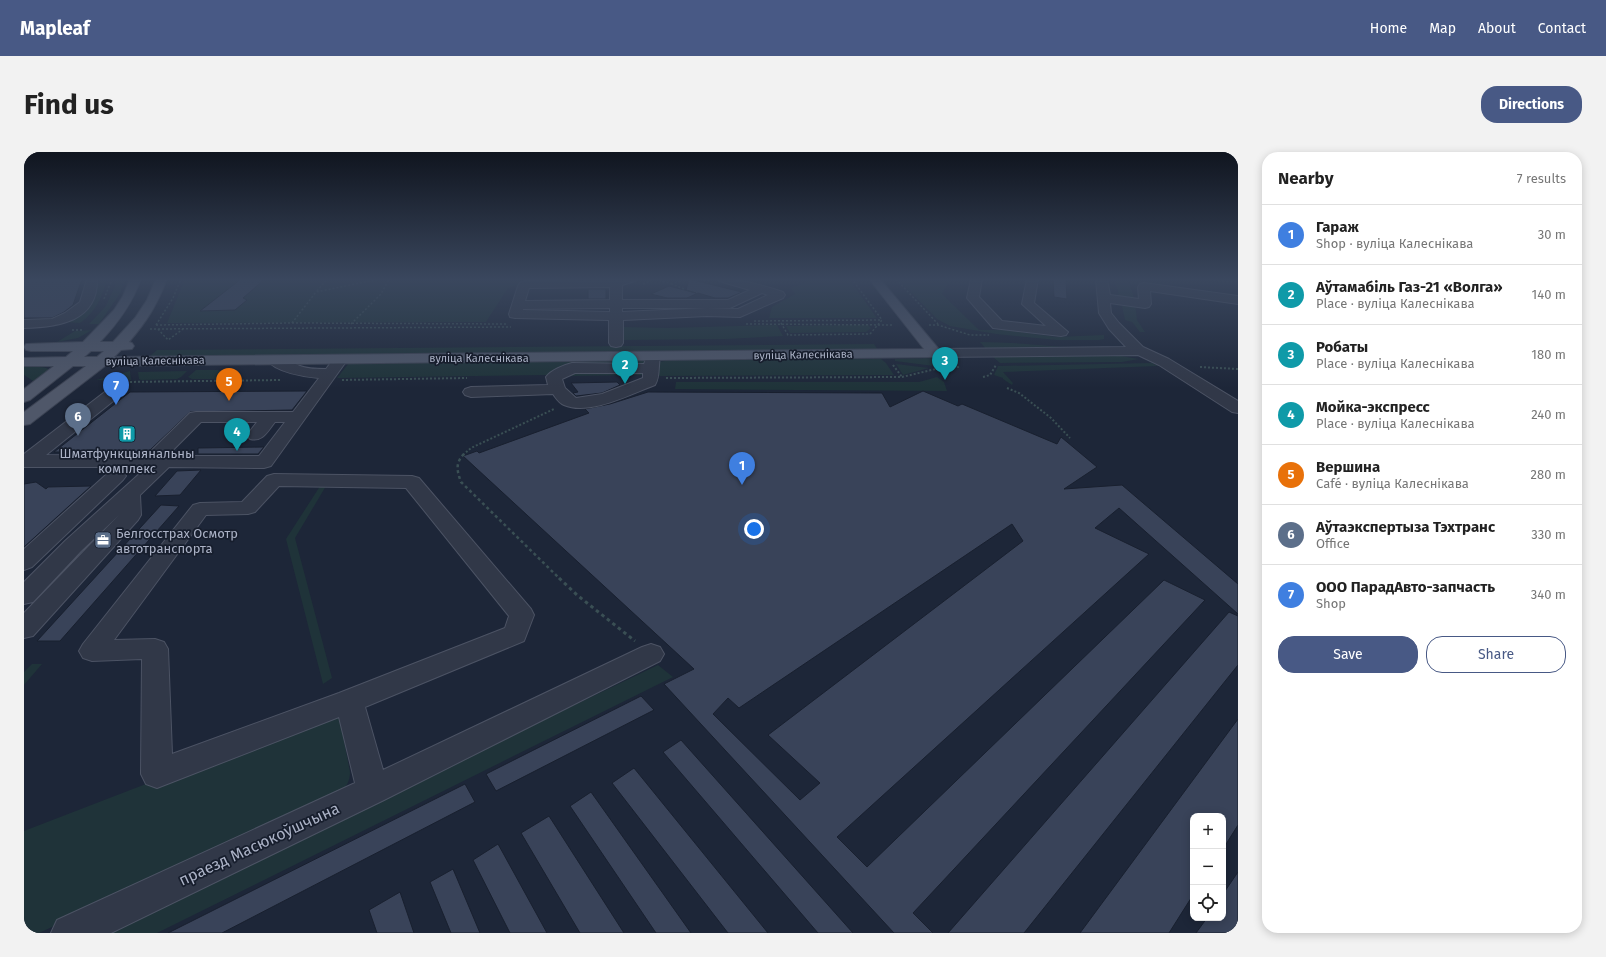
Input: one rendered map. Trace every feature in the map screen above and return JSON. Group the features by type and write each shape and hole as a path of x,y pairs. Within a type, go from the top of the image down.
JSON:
{"main road":[{"path":"24,397 86,346 115,315"},
{"path":"24,420 101,361 117,346 142,315"},
{"path":"897,315 912,340 935,354"},
{"name":"вуліца Калеснікава","path":"532,344 912,340"},
{"name":"вуліца Калеснікава","path":"24,347 138,346"},
{"name":"вуліца Калеснікава","path":"24,362 344,359 651,363 935,354"}],"street":[{"path":"24,324 52,324 60,322 69,315"},
{"path":"616,315 616,343"},
{"path":"989,315 998,325 1061,332 1041,315"},
{"path":"1107,315 1128,341 1133,351 1164,362 1238,408"},
{"name":"вуліца Калеснікава","path":"912,340 1007,340 1133,351"},
{"name":"вуліца Калеснікава","path":"935,354 1133,351"},
{"path":"25,461 153,477 264,462 297,413 340,360 344,359"},
{"path":"274,360 283,365 309,374 330,374"},
{"path":"651,363 651,378 649,382 597,400 579,404 569,402 557,389 554,377 572,368 651,363"},
{"path":"25,461 118,386"},
{"path":"471,392 557,389"},
{"path":"24,628 131,514 153,477 196,418 270,417 297,413"},
{"path":"256,436 270,417"},
{"path":"24,596 73,546 153,477 201,455"},
{"path":"24,562 116,476"},
{"path":"274,480 412,482 522,615 515,634 350,706 157,774 155,649 92,651 200,509 248,508 274,480"},
{"name":"праезд Масюкоўшчына","path":"70,933 373,790 651,654"},
{"path":"350,706 373,790"}],"path":[{"path":"162,315 156,325 157,329 168,340 188,325"},
{"path":"292,323 298,315"},
{"path":"350,324 359,315"},
{"path":"778,320 788,335 813,336 870,334 882,320 879,315"},
{"path":"929,315 938,325 930,325"},
{"path":"742,324 893,325"},
{"path":"132,329 514,327"},
{"path":"65,330 103,329"},
{"path":"890,362 902,377"},
{"path":"983,377 990,375 996,365"},
{"path":"1195,366 1238,369"},
{"path":"118,386 286,380"},
{"path":"1007,388 1016,390 1038,406 1070,438"},
{"path":"569,402 470,448 462,455 456,470 461,482 577,594 651,654"}],"shaded area":[{"path":"75,315 89,315 80,323 66,322"},
{"path":"97,315 105,315 99,324 89,324"},
{"path":"170,315 490,315 486,322 167,323"},
{"path":"770,315 875,315 877,318 769,318"},
{"path":"934,315 964,315 979,330 1006,330 1056,337 1104,335 1104,339 1056,340 996,334 950,326"},
{"path":"1124,315 1136,315 1137,320 1145,332 1140,332 1132,322 1125,320"},
{"path":"777,325 783,336 726,339 622,340 622,327 668,328"},
{"path":"868,325 871,328 866,332 790,333 786,326"},
{"path":"92,330 78,338 57,342 75,331"},
{"path":"980,342 994,342 1094,349 987,350"},
{"path":"874,344 878,350 784,350 739,353 150,356 157,350"},
{"path":"1121,356 1139,359 1122,362 1000,363 993,357"},
{"path":"638,359 644,361 644,364 558,371 547,375 337,378 349,363"},
{"path":"881,359 886,363 894,375 659,376 658,362 671,360"},
{"path":"895,359 945,359 955,364 934,366 895,361"},
{"path":"1152,363 1158,366 1003,372 1013,383 1012,385 1003,378 994,375 998,366"},
{"path":"896,364 929,368 903,375"},
{"path":"24,367 42,367 51,371 44,380 33,381 24,375"},
{"path":"196,370 218,370 228,379 192,379 188,377"},
{"path":"130,371 131,380 96,380"},
{"path":"187,371 177,379 141,380 139,379 138,372"},
{"path":"646,371 646,375 562,376 568,372"},
{"path":"937,377 944,382 947,391 675,389 676,382 919,382"},
{"path":"324,480 329,481 295,538 332,678 323,684 286,539"},
{"path":"32,664 42,664 24,685 24,672"},
{"path":"658,665 673,677 157,933 99,933"},
{"path":"330,713 337,714 340,720 350,772 347,784 339,794 39,933 24,933 24,831"}],"building":[{"path":"24,315 57,315 52,318 24,318"},
{"path":"617,382 620,385 602,393 576,396 573,393 578,392 571,383"},
{"name":"Шматфункцыянальны комплекс","path":"307,391 292,410 190,412 148,452 54,452 130,392"},
{"path":"923,391 958,406 962,404 1057,444 1061,437 1097,467 1064,489 1122,485 1238,584 1238,614 1119,508 1095,528 1149,554 837,837 867,867 1164,580 1205,600 913,913 933,933 894,933 664,684 694,669 463,456 477,451 479,453 589,413 585,409 610,404 648,392 882,393 890,407","holes":["1012,524 1023,541 768,735 820,783 800,800 713,714 728,698 739,708"]},
{"path":"264,447 258,454 198,454 198,448"},
{"path":"201,470 180,495 155,496 177,471"},
{"path":"36,482 46,489 48,487 91,486 24,547 24,484"},
{"path":"161,505 179,506 60,641 37,641"},
{"path":"1229,612 1238,616 1238,665 1024,933 948,933"},
{"path":"641,696 654,710 496,791 486,774"},
{"path":"1238,719 1238,825 1226,844 1226,813 1190,813 1190,900 1169,933 1080,933"},
{"path":"681,740 853,933 818,933 663,752"},
{"path":"634,768 768,933 728,933 612,783"},
{"path":"465,784 475,802 222,933 168,933"},
{"path":"591,792 691,933 656,933 570,806"},
{"path":"549,816 624,933 580,933 521,833"},
{"path":"498,844 547,933 510,933 473,860"},
{"path":"453,869 480,933 451,933 430,882"},
{"path":"1238,872 1238,933 1196,933 1205,921 1226,921 1226,890"},
{"path":"400,892 414,933 377,933 369,910"}],"place":[{"name":"Робаты","path":"945,380"},
{"name":"Аўтамабіль Газ-21 «Волга»","path":"625,384"},
{"name":"Вершина","path":"229,401"},
{"name":"ООО ПарадАвто-запчасть","path":"116,405"},
{"name":"Шматфункцыянальны комплекс","path":"127,434"},
{"name":"Аўтаэкспертыза Тэхтранс","path":"78,436"},
{"name":"Мойка-экспресс","path":"237,451"},
{"name":"Гараж","path":"742,485"},
{"name":"Белгосстрах Осмотр автотранспорта","path":"103,540"}]}
